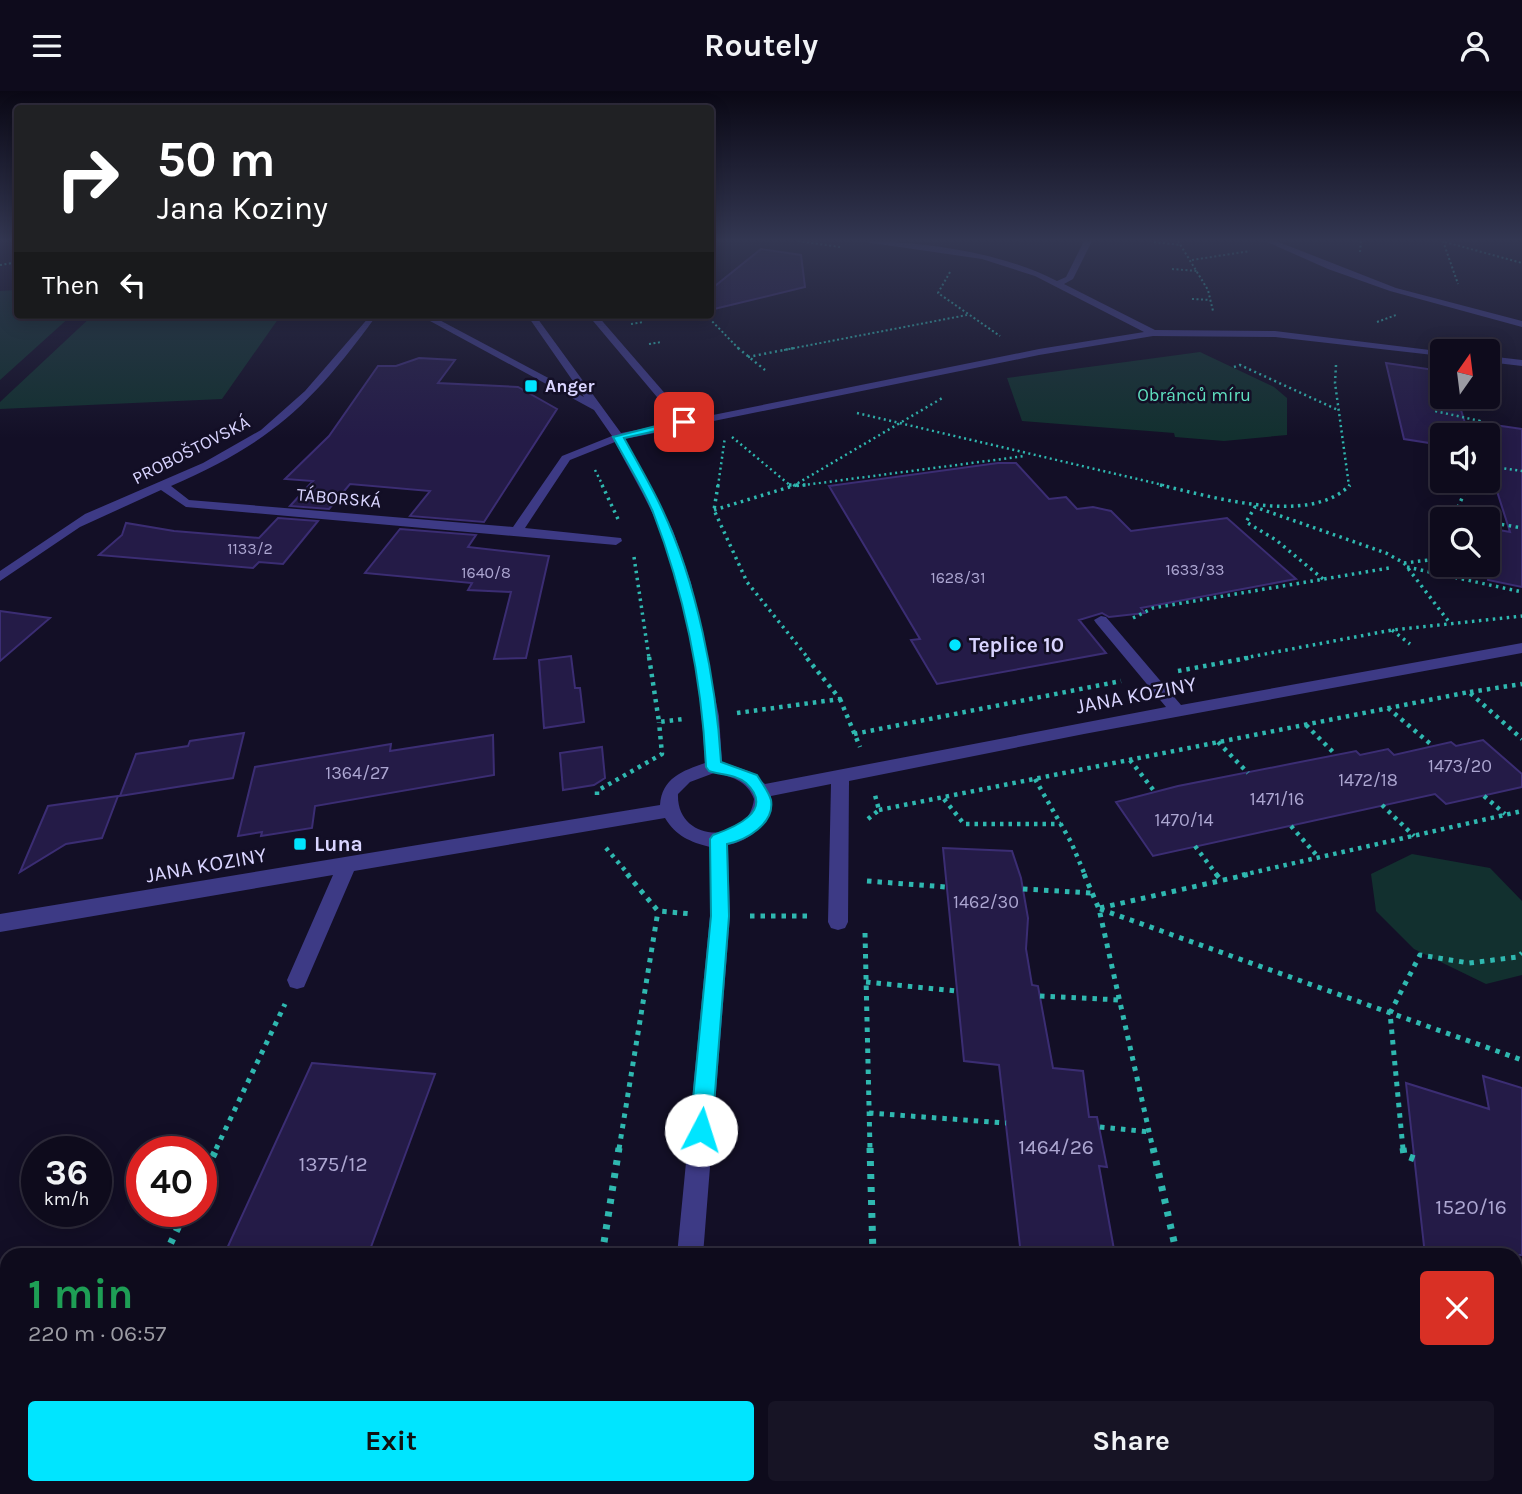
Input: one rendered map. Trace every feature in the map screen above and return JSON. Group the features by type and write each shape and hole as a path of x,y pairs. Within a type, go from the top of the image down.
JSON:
{"street":[{"path":"1100,306 1153,333"},
{"path":"1443,306 1522,324"},
{"name":"PROBOŠTOVSKÁ","path":"0,577 68,529 101,511 163,487 264,433 290,413 320,382 370,319"},
{"path":"431,319 600,409"},
{"path":"534,319 618,437 667,531 684,583 711,716 714,767"},
{"path":"595,319 684,422"},
{"path":"517,531 566,459 586,450 618,437 821,395 1153,333 1230,333 1332,339 1430,351"},
{"path":"1500,360 1522,363"},
{"name":"TÁBORSKÁ","path":"163,487 186,503 616,541"},
{"path":"1106,625 1177,710"},
{"name":"JANA KOZINY","path":"761,792 1177,710 1522,647"},
{"path":"714,767 741,772 751,779 761,792 761,813 751,827 736,836 701,839 685,833 673,822 668,810 672,789 683,777 714,767"},
{"path":"838,922 840,778"},
{"name":"JANA KOZINY","path":"0,923 668,810"},
{"path":"691,1248 720,916 719,839"},
{"path":"297,980 347,865"}],"path":[{"path":"956,306 1003,338"},
{"path":"1211,306 1214,318"},
{"path":"748,357 968,315"},
{"path":"710,319 765,370"},
{"path":"639,334 630,325 644,322"},
{"path":"926,323 933,328"},
{"path":"712,333 720,331"},
{"path":"1255,507 1285,507 1334,496 1350,486 1338,410 1332,339"},
{"path":"657,354 649,344 662,342"},
{"path":"1234,367 1240,365 1338,410"},
{"path":"792,487 951,392"},
{"path":"821,395 833,407 1255,507 1386,553 1405,565 1522,592"},
{"path":"1434,409 1481,423"},
{"path":"792,487 726,432 714,510 747,582 840,699 870,772 879,810"},
{"path":"586,450 624,527"},
{"path":"714,510 792,487 1029,455"},
{"path":"1500,468 1522,471"},
{"path":"1255,507 1246,522 1276,540 1323,579"},
{"path":"1500,524 1522,528"},
{"path":"634,553 633,563 659,722 840,699"},
{"path":"1405,565 1430,558"},
{"path":"1405,565 1449,622 1522,616"},
{"path":"1106,625 1153,608 1389,568"},
{"path":"863,822 879,810 1469,692 1522,684"},
{"path":"1469,692 1522,739"},
{"path":"1388,708 1433,746"},
{"path":"1307,725 1336,755"},
{"path":"1218,742 1248,773"},
{"path":"1130,759 1155,792"},
{"path":"1035,779 1061,824 1099,909 1176,1248"},
{"path":"1484,796 1505,814"},
{"path":"944,799 964,824 1061,824"},
{"path":"1382,805 1414,836"},
{"path":"1099,909 1522,811"},
{"path":"1291,826 1320,858"},
{"path":"1195,846 1221,880"},
{"path":"863,892 862,880 946,887"},
{"path":"1023,889 1093,893"},
{"path":"1099,909 1522,1060"},
{"path":"603,1248 658,911"},
{"path":"865,929 873,1248"},
{"path":"1415,1159 1404,1155 1390,1013 1419,955 1469,963 1518,957 1522,953"},
{"path":"217,1147 297,980"},
{"path":"866,982 956,991"},
{"path":"1040,996 1120,1000"},
{"path":"869,1113 1006,1123"},
{"path":"1100,1128 1150,1132"},
{"path":"168,1248 178,1227"}],"green space":[{"path":"0,306 14,306 14,319 68,319 0,380"},
{"path":"89,319 278,319 222,399 0,409 0,402"},
{"name":"Obránců míru","path":"1200,352 1274,387 1287,398 1287,435 1224,441 1175,437 1174,433 1022,421 1007,378"},
{"path":"1412,854 1490,868 1522,901 1522,975 1486,984 1414,949 1376,911 1371,874"}],"building":[{"path":"419,358 455,360 438,383 518,387 557,409 484,522 410,516 430,491 350,484 329,509 290,506 313,481 285,479 329,436 378,366 396,366"},
{"path":"1386,363 1430,369 1430,409 1461,409 1465,423 1430,423 1430,443 1404,439"},
{"path":"1500,426 1522,429 1522,587 1488,580 1488,577 1500,577 1500,530 1510,532 1498,493 1500,493"},
{"path":"998,463 1016,463 1049,499 1066,497 1077,509 1093,507 1111,511 1131,531 1227,518 1296,579 1141,608 1145,613 1109,617 1102,613 1079,620 1106,653 937,684 911,640 920,639 829,486"},
{"path":"278,518 318,521 283,564 259,562 253,568 99,555 122,535 126,523 174,531 259,538"},
{"path":"400,529 476,535 468,547 549,556 526,658 494,659 511,592 468,590 472,583 365,573"},
{"path":"0,611 50,618 0,661"},
{"path":"571,656 575,688 580,688 584,722 544,728 539,660"},
{"path":"244,733 233,778 120,796 136,754 188,746 190,741"},
{"path":"493,735 494,775 315,806 312,828 261,836 262,832 238,836 255,767 391,744 390,751"},
{"path":"1483,740 1522,774 1522,787 1446,804 1435,794 1153,856 1116,802 1178,786 1356,751 1360,755 1388,749 1394,755 1451,742 1456,746"},
{"path":"602,747 605,778 594,785 563,790 560,753"},
{"path":"118,796 102,838 66,844 20,872 48,806"},
{"path":"943,848 1012,851 1021,878 1028,918 1026,949 1032,985 1038,986 1053,1068 1083,1071 1089,1117 1097,1117 1107,1167 1099,1166 1114,1248 1020,1248 999,1065 964,1061"},
{"path":"312,1063 435,1074 371,1248 227,1248"},
{"path":"1483,1076 1522,1088 1522,1248 1424,1248 1406,1083 1489,1109"}],"place":[{"name":"Anger","path":"531,386"},
{"name":"Teplice 10","path":"955,645"},
{"name":"Luna","path":"300,844"}],"route":[{"path":"684,422 618,437 648,489 667,531 684,583 711,716 714,767 741,772 759,788 763,800 761,813 751,827 736,836 719,839 720,916 701,1130"}]}
